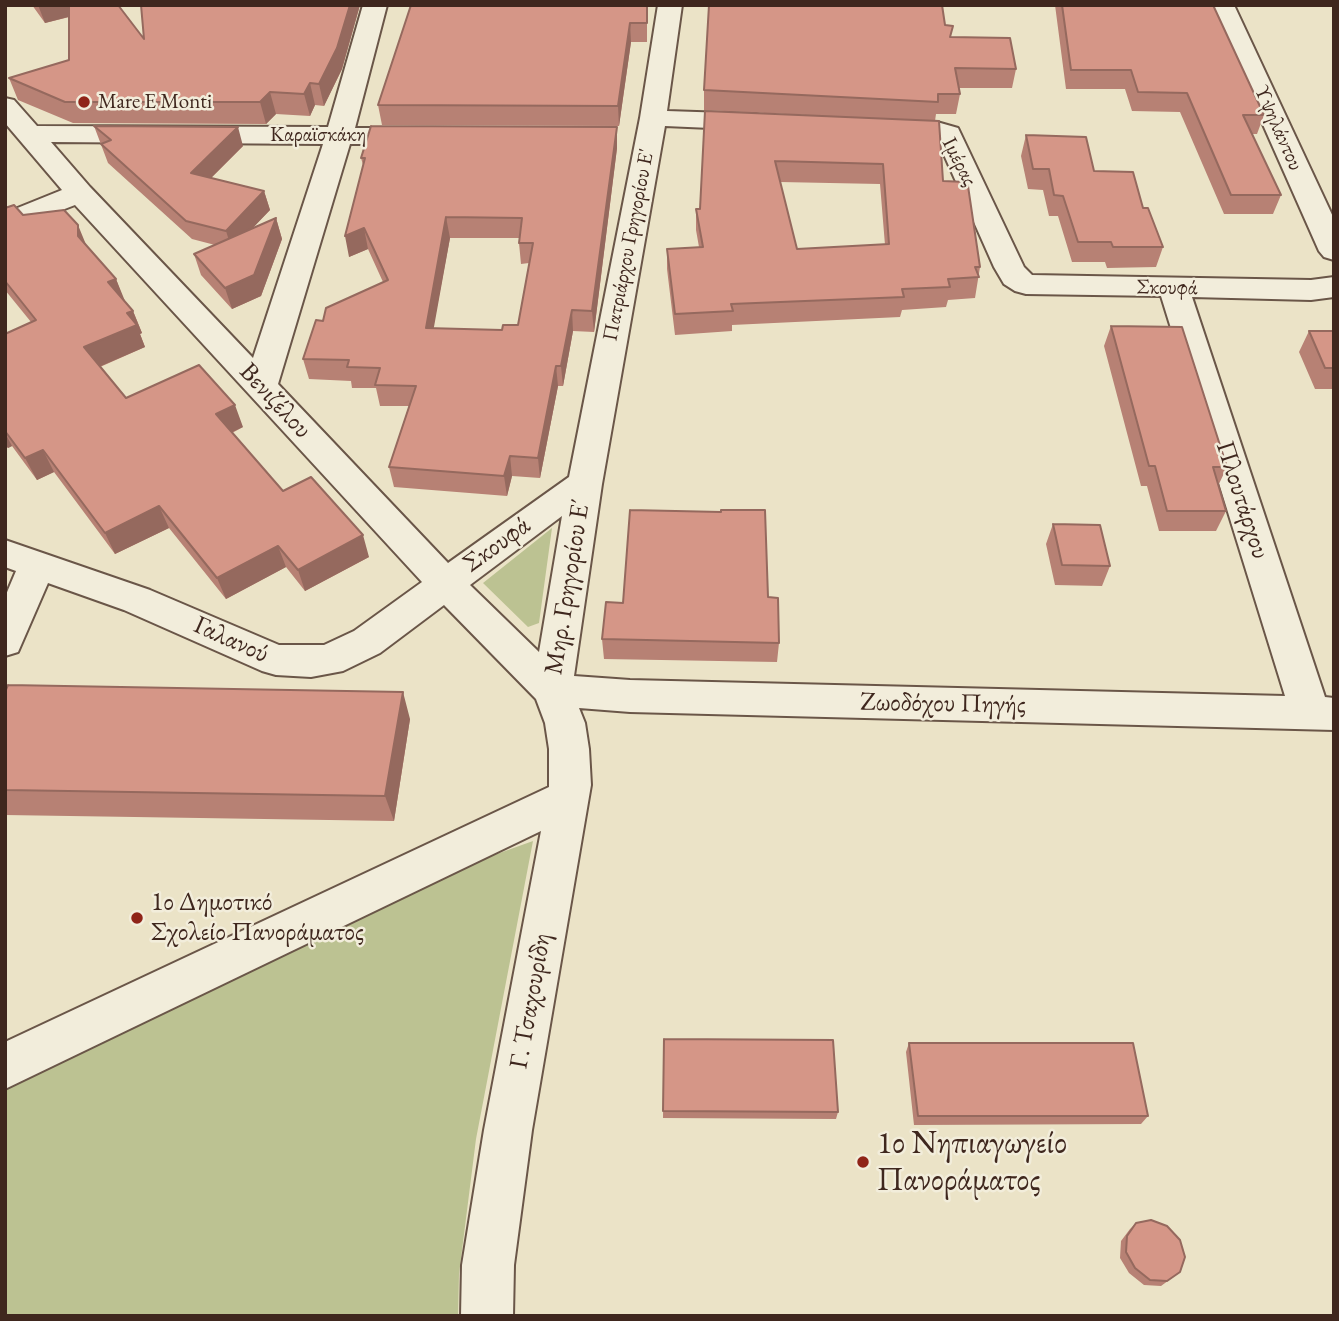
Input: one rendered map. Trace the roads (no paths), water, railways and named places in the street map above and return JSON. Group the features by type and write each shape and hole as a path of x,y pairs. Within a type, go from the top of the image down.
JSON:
{"street":[{"path":"261,385 339,135 375,5"},
{"name":"Πατριάρχου Γρηγορίου Ε'","path":"585,484 642,131 670,5"},
{"name":"Υψηλάντου","path":"1222,5 1334,251"},
{"name":"Βενιζέλου","path":"5,106 80,193 445,583 552,690"},
{"path":"642,131 778,123"},
{"name":"Ιμέρας","path":"862,127 937,130 948,134 1009,267"},
{"name":"Καραϊσκάκη","path":"28,134 447,136"},
{"path":"5,223 80,193"},
{"name":"Σκουφά","path":"1009,267 1018,280 1032,285 1311,290 1334,287"},
{"name":"Πλουτάρχου","path":"1174,288 1322,713"},
{"name":"Σκουφά","path":"445,583 585,484"},
{"name":"Μηρ. Γρηγορίου Ε΄","path":"552,690 585,484"},
{"path":"5,642 22,558"},
{"name":"Γαλανού","path":"22,558 162,610 265,656 298,663 329,660 347,653 380,633 445,583"},
{"name":"Ζωοδόχου Πηγής","path":"552,690 630,696 1322,713"},
{"name":"Γ. Τσαχουρίδη","path":"487,1316 488,1265 508,1130 568,797 569,749 565,723 552,690"},
{"path":"5,1066 568,797"}],"place":[{"name":"Mare E Monti","path":"84,102"},
{"name":"1ο Δημοτικό Σχολείο Πανοράματος","path":"137,918"},
{"name":"1ο Νηπιαγωγείο Πανοράματος","path":"863,1162"}]}
